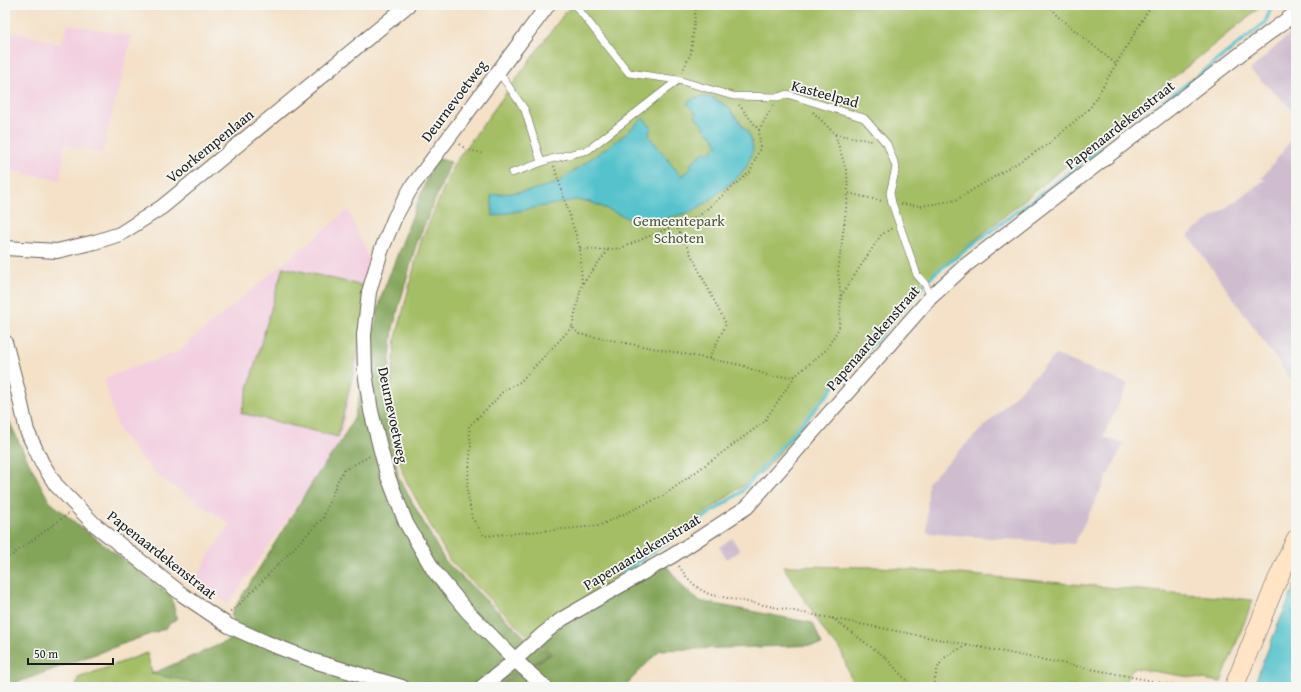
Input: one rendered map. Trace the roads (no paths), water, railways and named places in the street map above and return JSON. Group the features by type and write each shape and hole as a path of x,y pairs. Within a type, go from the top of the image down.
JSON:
{"street":[{"name":"Voorkempenlaan","path":"5,248 57,251 95,242 120,234 162,207 408,5"},
{"name":"Deurnevoetweg","path":"545,687 515,660 467,611 434,571 406,523 387,474 371,411 365,372 364,335 369,292 381,251 395,217 410,188 548,5"},
{"name":"Papenaardekenstraat","path":"482,687 562,619 672,556 747,507 930,294 1296,12"},
{"name":"Papenaardekenstraat","path":"5,342 27,431 42,463 56,485 94,524 183,595 229,626 317,662 402,687"},
{"path":"1234,687 1276,583 1296,539"}],"lane":[{"name":"Kasteelpad","path":"575,5 629,73 678,80 733,96 778,97 787,94 864,118 887,144 896,166 890,193 892,203 917,275 925,284 930,294"},
{"path":"498,72 525,110 541,162"},
{"path":"512,173 541,162 588,150 678,80"}],"water":[{"path":"695,98 714,98 728,107 749,134 753,150 747,166 738,177 706,203 691,212 652,222 634,221 591,202 575,200 493,216 491,195 528,191 557,183 623,136 643,118 652,128 649,132 649,136 681,176 692,167 690,164 706,150 708,154 718,145 711,134 710,135 695,116 696,114 687,103"},
{"path":"1296,583 1296,687 1253,687 1277,627"}],"waterway":[{"path":"624,571 740,493 935,273 1187,84 1265,23 1272,5"}],"park label":[{"name":"Gemeentepark Schoten","path":"679,230"}]}
